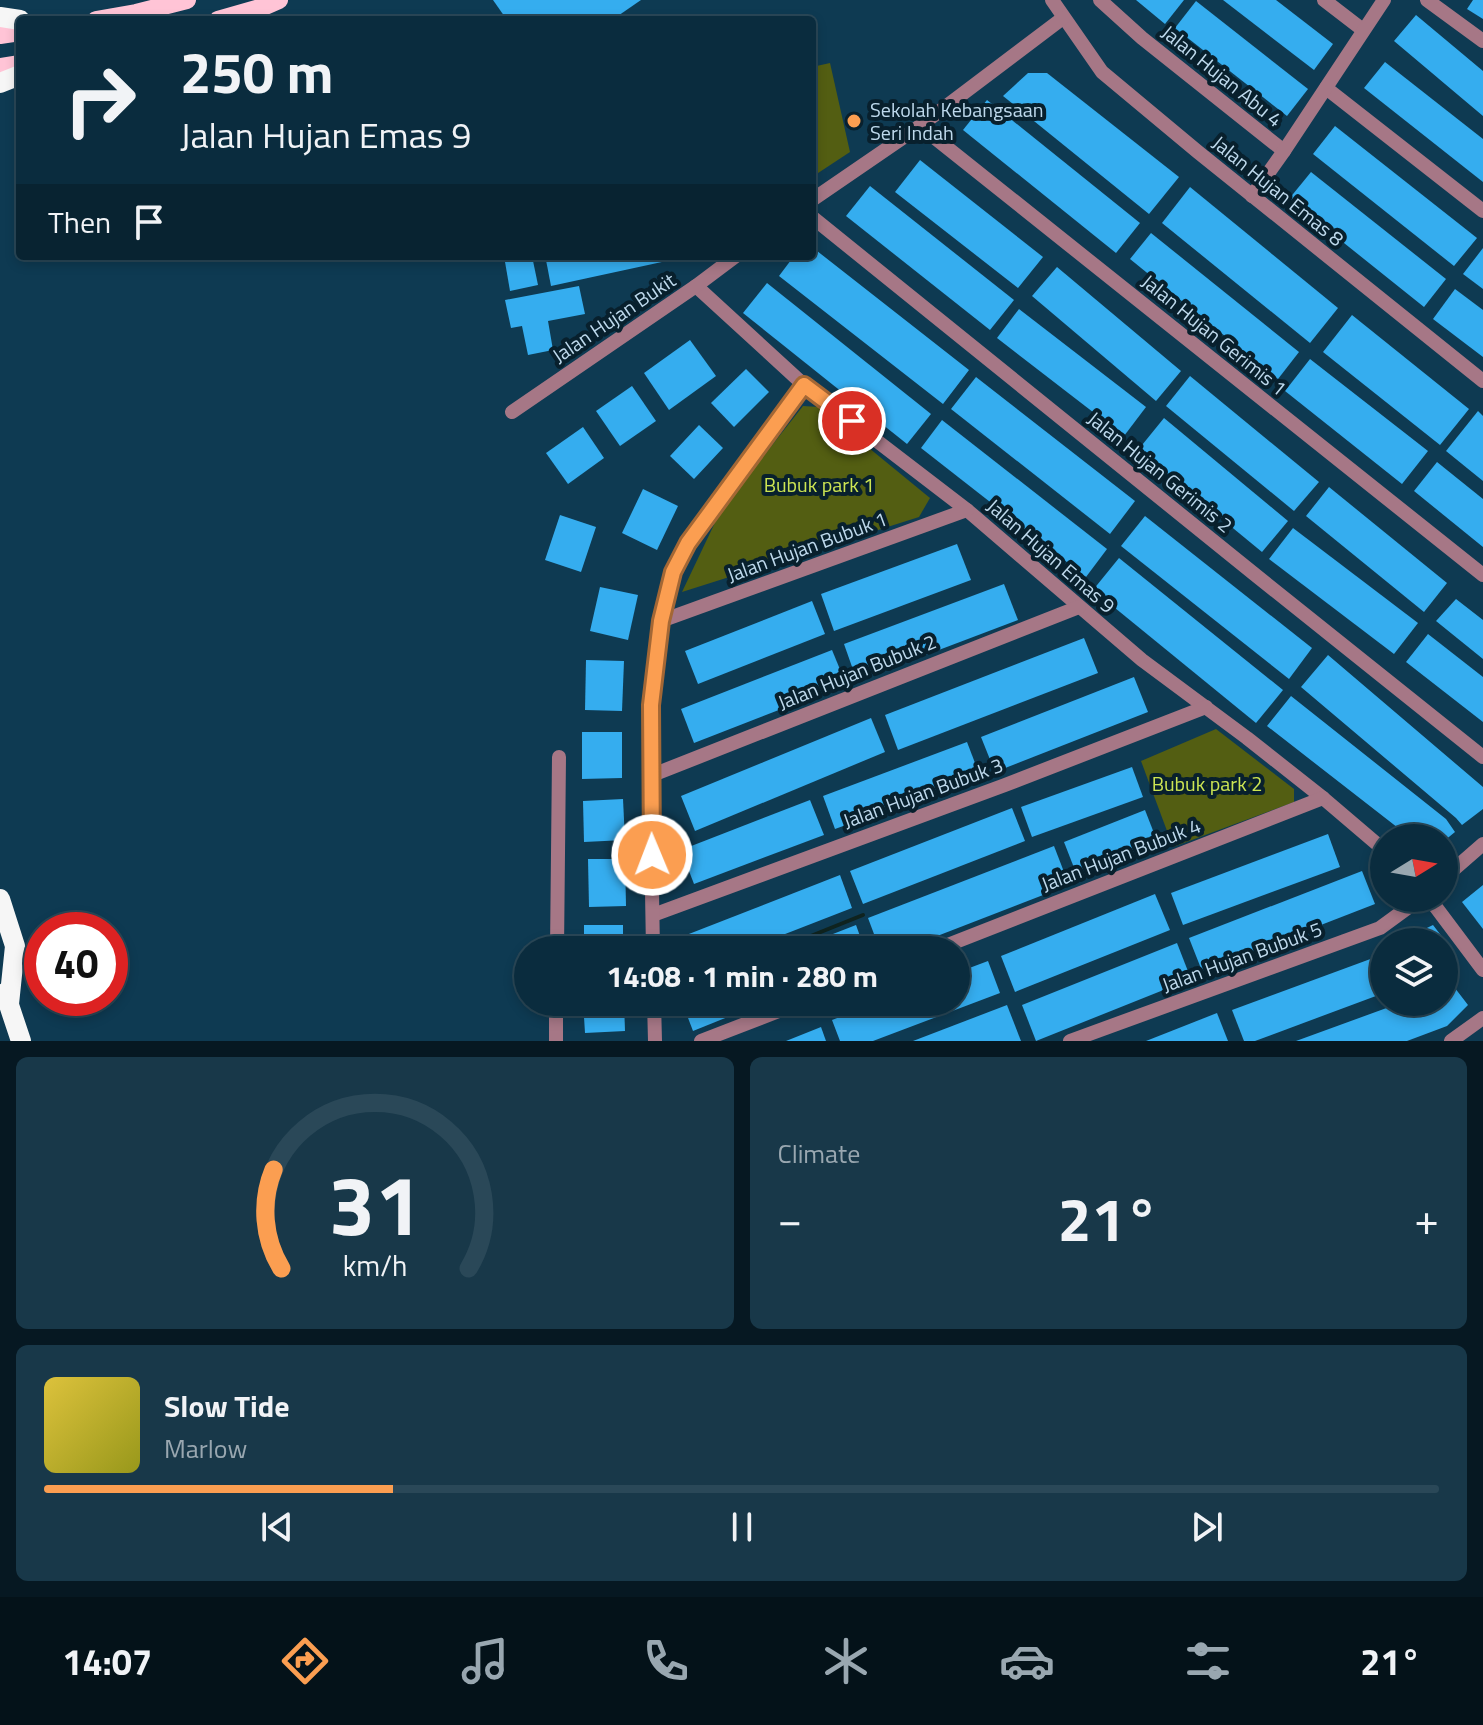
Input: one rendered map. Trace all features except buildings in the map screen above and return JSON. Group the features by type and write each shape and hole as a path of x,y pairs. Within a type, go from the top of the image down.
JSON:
{"highway":[{"path":"0,899 15,946 9,1004"},
{"path":"0,978 21,1041"}],"main road":[{"path":"119,16 187,0"},
{"path":"231,16 271,4"}],"street":[{"name":"Jalan Hujan Emas 8","path":"1052,0 1102,72 1483,381"},
{"name":"Jalan Hujan Abu 4","path":"1100,0 1142,38 1284,151"},
{"path":"1324,0 1363,30"},
{"path":"1252,196 1384,0"},
{"path":"1427,0 1483,41"},
{"path":"816,197 920,126 1063,18"},
{"path":"1326,88 1483,211"},
{"name":"Jalan Hujan Gerimis 1","path":"920,126 1483,575"},
{"name":"Jalan Hujan Gerimis 2","path":"816,220 1483,757"},
{"name":"Jalan Hujan Bukit","path":"512,412 731,260"},
{"name":"Jalan Hujan Emas 9","path":"696,286 804,385 967,510 1142,660 1323,798 1370,838"},
{"path":"653,936 651,705 661,621 673,572 688,543 804,385"},
{"name":"Jalan Hujan Bubuk 1","path":"661,621 967,510"},
{"name":"Jalan Hujan Bubuk 2","path":"650,776 1079,607"},
{"name":"Jalan Hujan Bubuk 3","path":"653,915 1206,707"},
{"path":"557,936 559,757"},
{"name":"Jalan Hujan Bubuk 4","path":"970,936 1323,798"},
{"path":"1458,866 1483,844"},
{"name":"Jalan Hujan Bubuk 5","path":"1070,1041 1380,928 1402,912"},
{"path":"1440,912 1483,970"},
{"path":"556,1016 556,1041"},
{"path":"654,1016 655,1041"},
{"path":"701,1041 766,1016"},
{"path":"1451,1041 1483,1018"}],"green space":[{"path":"830,63 850,152 816,174 816,66"},
{"name":"Bubuk park 1","path":"803,406 819,407 930,498 919,517 682,592 721,510"},
{"name":"Bubuk park 2","path":"1216,729 1294,789 1294,802 1173,847 1141,761"}],"waterway":[{"path":"811,936 863,915"}],"place":[{"name":"Sekolah Kebangsaan Seri Indah","path":"854,121"}],"route":[{"path":"652,855 651,705 661,621 673,572 688,543 804,385 852,421"}]}
